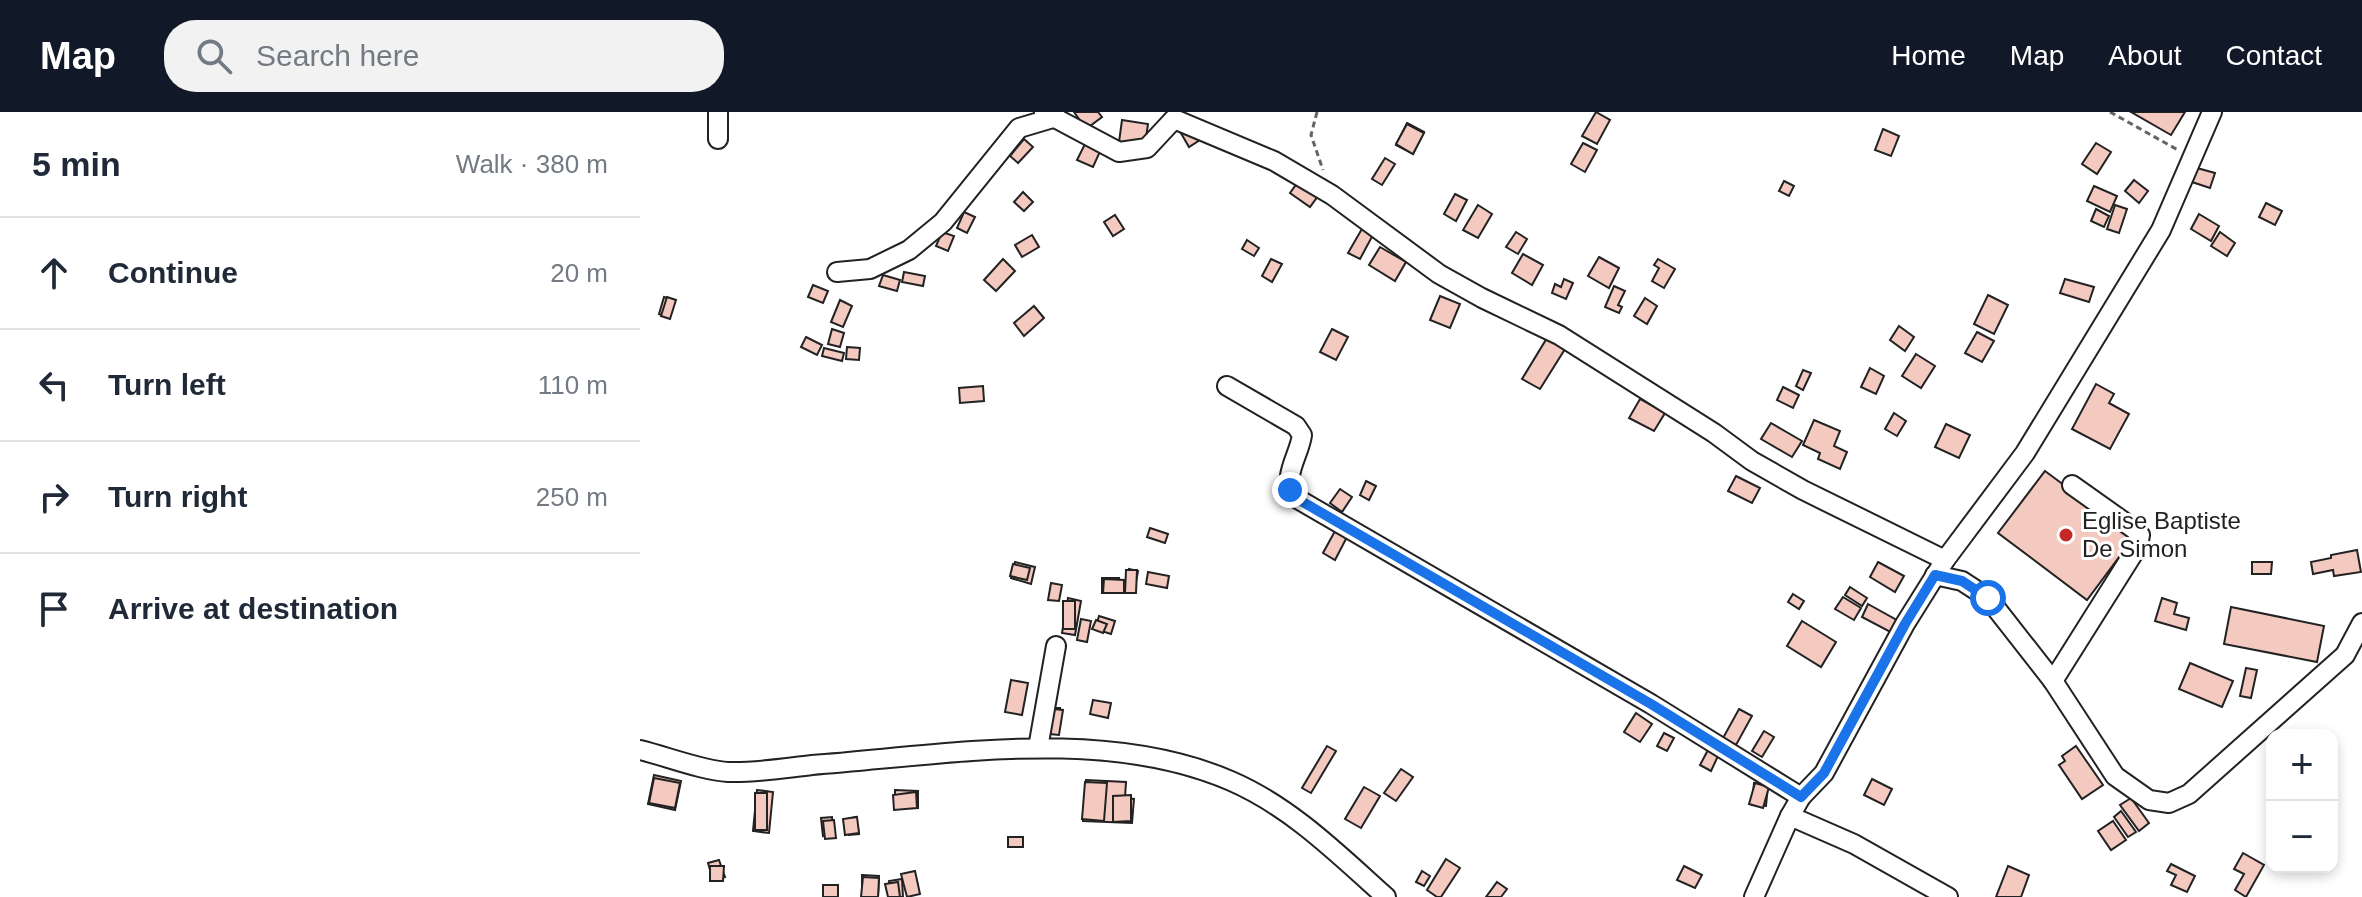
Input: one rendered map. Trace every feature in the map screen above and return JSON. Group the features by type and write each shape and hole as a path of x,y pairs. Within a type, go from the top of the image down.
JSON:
{"street":[{"path":"718,112 718,139"},
{"path":"1754,897 1790,816 1801,797 1824,773 1905,624 1940,568 2025,453 2161,230 2212,112"},
{"path":"837,272 870,269 909,250 943,222 1019,128 1050,115 1119,152 1147,148 1172,116 1274,161 1332,195 1439,274 1559,335 1714,433 1752,461 1988,598 2053,681 2115,776 2149,800 2169,803 2189,794 2345,655 2362,623"},
{"path":"1227,386 1296,426 1302,435 1288,477 1290,490 1296,498 1651,704 1801,797"},
{"path":"2053,681 2138,546 2140,535 2072,485"},
{"path":"1038,748 1056,646"},
{"path":"640,750 726,772 1038,748 1100,750 1175,762 1231,782 1280,808 1386,897"},
{"path":"1790,816 1854,844 1948,897"}],"path":[{"path":"1317,112 1311,135 1332,195"},
{"path":"2110,112 2192,158"}],"building":[{"path":"1074,112 1098,112 1102,117 1086,129"},
{"path":"1596,112 1610,120 1597,144 1582,136"},
{"path":"2131,112 2185,112 2171,135"},
{"path":"1122,120 1148,124 1145,145 1119,142"},
{"path":"1407,123 1424,132 1413,154 1396,145"},
{"path":"1407,124 1424,133 1413,154 1396,144"},
{"path":"1178,128 1203,138 1189,147"},
{"path":"1883,129 1899,136 1891,156 1875,150"},
{"path":"1024,139 1033,147 1018,163 1010,156"},
{"path":"1087,140 1102,147 1093,167 1077,160"},
{"path":"1583,143 1597,150 1585,172 1571,164"},
{"path":"2096,143 2111,152 2097,174 2082,164"},
{"path":"1385,158 1395,164 1382,185 1372,179"},
{"path":"2197,168 2215,173 2210,188 2192,182"},
{"path":"2134,180 2148,191 2139,203 2125,191"},
{"path":"1784,181 1794,186 1789,196 1779,191"},
{"path":"1298,182 1318,196 1310,207 1290,193"},
{"path":"2094,186 2117,196 2110,212 2087,201"},
{"path":"1023,192 1033,202 1024,211 1014,202"},
{"path":"1455,194 1467,200 1456,221 1444,214"},
{"path":"2266,203 2282,211 2275,225 2259,217"},
{"path":"1478,205 1492,214 1478,238 1463,230"},
{"path":"2115,205 2127,209 2119,233 2107,229"},
{"path":"2096,209 2109,216 2104,227 2091,221"},
{"path":"964,212 975,217 967,233 957,228"},
{"path":"2199,214 2219,226 2211,241 2191,229"},
{"path":"1115,215 1124,229 1113,236 1104,222"},
{"path":"1363,227 1374,233 1360,259 1348,253"},
{"path":"942,232 954,236 948,251 936,246"},
{"path":"1516,232 1527,239 1518,254 1506,247"},
{"path":"2220,232 2235,243 2227,256 2211,246"},
{"path":"1032,235 1039,247 1022,257 1015,245"},
{"path":"1247,240 1259,248 1254,256 1242,249"},
{"path":"1380,247 1406,262 1395,281 1369,265"},
{"path":"1523,254 1543,265 1532,285 1512,273"},
{"path":"1599,257 1619,268 1609,288 1588,276"},
{"path":"1003,259 1015,271 996,291 984,280"},
{"path":"1271,259 1282,264 1272,282 1262,276"},
{"path":"1658,259 1675,269 1664,288 1652,281 1659,268 1654,265"},
{"path":"904,272 925,276 923,286 902,282"},
{"path":"883,275 900,280 897,291 879,286"},
{"path":"1564,279 1573,283 1566,299 1552,293 1555,284 1561,287"},
{"path":"2065,279 2094,287 2089,302 2060,293"},
{"path":"813,285 828,291 823,303 808,297"},
{"path":"1614,286 1625,291 1618,305 1622,307 1619,313 1605,307"},
{"path":"1988,295 2008,305 1994,334 1974,324"},
{"path":"1440,296 1460,304 1450,328 1430,320"},
{"path":"664,297 674,300 669,317 659,314"},
{"path":"667,297 676,300 670,319 661,316"},
{"path":"1645,298 1657,306 1647,324 1634,316"},
{"path":"840,300 852,306 843,327 831,322"},
{"path":"1034,306 1044,318 1024,336 1014,323"},
{"path":"1899,326 1914,337 1905,351 1890,340"},
{"path":"832,329 844,333 840,347 828,344"},
{"path":"1332,329 1348,337 1336,360 1320,352"},
{"path":"1977,332 1994,341 1982,362 1965,353"},
{"path":"806,337 822,345 817,355 801,347"},
{"path":"1547,338 1565,349 1540,389 1522,379"},
{"path":"847,347 860,348 859,360 846,359"},
{"path":"824,348 844,353 842,361 822,356"},
{"path":"1916,354 1935,366 1921,388 1902,376"},
{"path":"1870,368 1884,376 1876,394 1861,387"},
{"path":"1803,370 1811,373 1803,390 1796,386"},
{"path":"2096,384 2114,394 2109,403 2129,414 2110,449 2072,429"},
{"path":"983,386 984,401 960,403 959,388"},
{"path":"1783,387 1799,395 1793,408 1777,400"},
{"path":"1640,399 1665,413 1654,431 1629,418"},
{"path":"1894,413 1906,421 1897,436 1885,429"},
{"path":"1814,420 1840,431 1834,446 1847,452 1840,469 1818,459 1820,453 1803,445"},
{"path":"1771,423 1802,441 1792,457 1761,439"},
{"path":"1946,424 1970,435 1959,458 1935,447"},
{"name":"Eglise Baptiste De Simon","path":"2045,471 2134,537 2087,600 1998,533"},
{"path":"1736,476 1760,488 1752,503 1728,491"},
{"path":"1366,481 1376,486 1369,500 1360,495"},
{"path":"1340,489 1352,497 1342,512 1330,503"},
{"path":"1150,528 1168,534 1165,543 1147,537"},
{"path":"1335,531 1347,537 1335,560 1323,553"},
{"path":"2357,550 2361,572 2334,576 2333,570 2313,574 2311,562"},
{"path":"1015,562 1035,567 1031,584 1011,578"},
{"path":"1878,562 1904,576 1895,592 1870,577"},
{"path":"2252,562 2272,562 2271,574 2252,574"},
{"path":"1013,564 1030,568 1027,580 1010,576"},
{"path":"1129,569 1138,571 1134,593 1126,592"},
{"path":"1126,570 1137,570 1136,593 1125,593"},
{"path":"1148,572 1169,576 1167,588 1146,584"},
{"path":"1102,578 1119,578 1120,592 1102,593"},
{"path":"1104,579 1124,580 1124,593 1103,593"},
{"path":"1051,583 1062,585 1059,601 1048,600"},
{"path":"1850,587 1867,598 1862,606 1845,595"},
{"path":"1793,594 1804,601 1799,609 1788,602"},
{"path":"1843,597 1861,608 1854,620 1835,609"},
{"path":"1068,598 1081,601 1075,635 1062,633"},
{"path":"2162,598 2177,603 2174,614 2189,618 2186,630 2155,621"},
{"path":"1063,601 1075,601 1075,629 1063,629"},
{"path":"1868,604 1902,623 1896,635 1862,617"},
{"path":"2231,607 2324,626 2317,662 2224,644"},
{"path":"1099,616 1115,621 1111,634 1095,629"},
{"path":"1081,619 1091,621 1087,642 1077,640"},
{"path":"1096,620 1107,624 1103,633 1092,629"},
{"path":"1802,621 1836,642 1821,667 1787,646"},
{"path":"2190,663 2233,681 2222,707 2179,689"},
{"path":"2246,668 2257,670 2251,698 2240,696"},
{"path":"1011,680 1028,683 1022,715 1005,712"},
{"path":"1093,700 1111,703 1108,718 1090,714"},
{"path":"1050,708 1060,708 1059,728 1049,727"},
{"path":"1053,709 1063,710 1059,735 1050,734"},
{"path":"1739,709 1752,716 1736,745 1723,738"},
{"path":"1636,713 1652,724 1640,742 1624,732"},
{"path":"1764,731 1774,737 1762,757 1752,751"},
{"path":"1664,733 1674,738 1667,751 1657,746"},
{"path":"1327,746 1336,751 1311,793 1302,788"},
{"path":"2076,746 2103,785 2082,799 2059,765 2065,761 2062,756"},
{"path":"1708,750 1718,756 1711,771 1700,765"},
{"path":"1401,769 1413,777 1396,801 1384,793"},
{"path":"654,775 681,781 675,810 648,804"},
{"path":"654,778 680,783 675,808 649,803"},
{"path":"1872,779 1892,789 1884,805 1864,795"},
{"path":"1086,780 1126,782 1125,798 1134,799 1132,823 1083,821"},
{"path":"1085,782 1107,783 1104,821 1082,819"},
{"path":"1754,783 1768,785 1766,806 1752,805"},
{"path":"1755,783 1769,787 1763,808 1749,804"},
{"path":"1364,787 1380,796 1361,828 1345,819"},
{"path":"757,790 773,792 769,833 753,831"},
{"path":"895,790 918,791 918,808 895,807"},
{"path":"916,792 917,808 894,810 893,795"},
{"path":"755,793 767,793 767,830 755,830"},
{"path":"1131,795 1131,821 1113,822 1113,796"},
{"path":"2131,798 2149,823 2139,831 2120,805"},
{"path":"2121,811 2136,832 2128,837 2114,817"},
{"path":"832,817 834,834 823,836 821,818"},
{"path":"856,817 859,834 849,835 847,819"},
{"path":"857,817 859,833 845,835 843,819"},
{"path":"834,820 836,838 825,839 823,821"},
{"path":"2113,821 2126,840 2111,850 2098,831"},
{"path":"1008,837 1023,837 1023,847 1008,847"},
{"path":"2243,853 2264,865 2246,897 2235,890 2244,874 2234,869"},
{"path":"1446,859 1460,868 1441,897 1437,897 1427,890"},
{"path":"719,860 725,877 713,880 708,863"},
{"path":"2171,864 2195,876 2187,892 2171,885 2176,875 2167,871"},
{"path":"710,866 724,866 723,881 710,881"},
{"path":"1684,866 1702,875 1695,888 1677,880"},
{"path":"2008,866 2029,875 2021,897 1996,897"},
{"path":"915,871 920,894 907,897 901,874"},
{"path":"1422,871 1430,876 1424,886 1416,882"},
{"path":"862,875 879,876 878,897 862,897"},
{"path":"863,877 879,878 878,897 861,897"},
{"path":"902,879 903,897 890,897 889,881"},
{"path":"898,882 900,897 888,897 885,884"},
{"path":"1497,882 1507,889 1501,897 1486,897"},
{"path":"823,885 838,885 838,897 823,897"}],"place":[{"name":"Eglise Baptiste De Simon","path":"2066,535"}],"route":[{"path":"1290,490 1296,498 1651,704 1801,797 1824,773 1935,575 1962,581 1988,598"}]}
